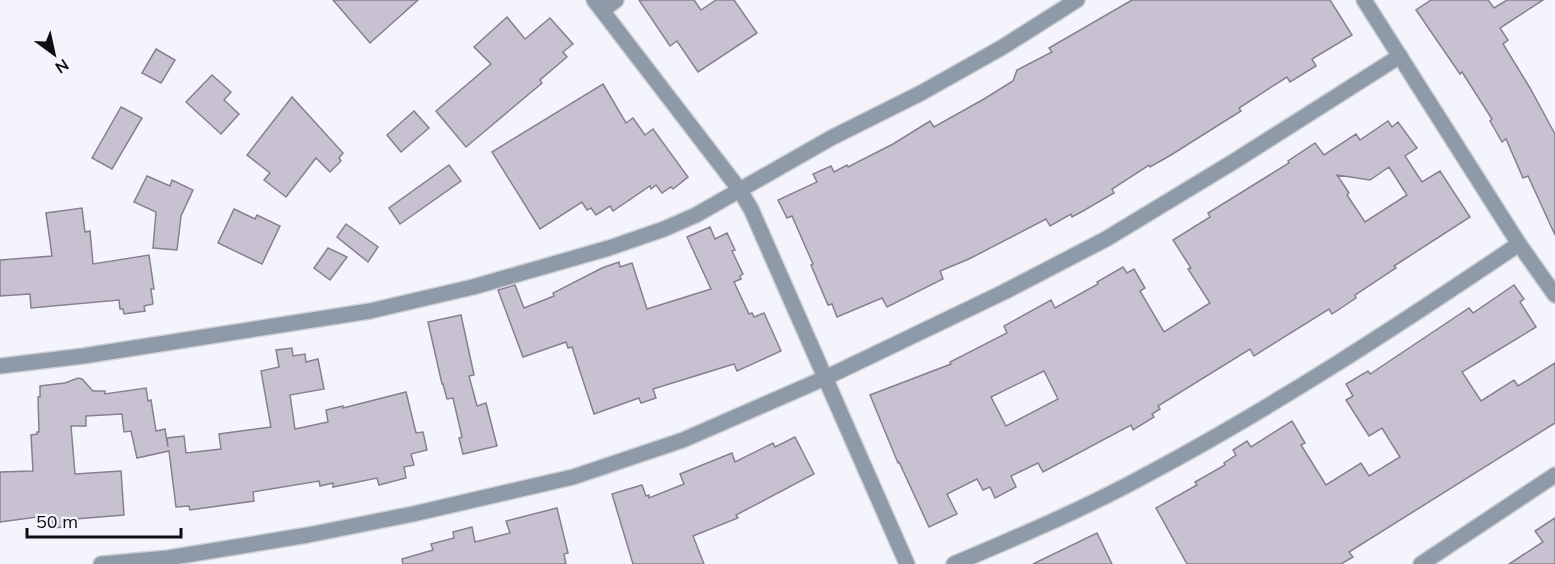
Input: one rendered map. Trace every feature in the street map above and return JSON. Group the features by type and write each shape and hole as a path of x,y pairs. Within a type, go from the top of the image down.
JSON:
{"street":[{"path":"616,0 598,5 739,189 765,236 907,564"},
{"path":"0,366 83,356 370,311 473,287 609,248 664,229 696,214 1001,48 1077,0"},
{"path":"1364,0 1519,244 1555,295"},
{"path":"101,564 168,558 308,535 413,514 573,477 683,440 825,378 1004,292 1106,239 1400,56"},
{"path":"954,564 1047,524 1147,475 1249,417 1387,333 1519,244"},
{"path":"1420,564 1555,475"}],"building":[{"path":"333,0 418,0 370,43"},
{"path":"639,0 694,0 701,10 716,0 734,0 757,33 698,72 677,41 670,46"},
{"path":"1132,0 1330,0 1352,35 1312,59 1316,66 1290,82 1287,77 1239,108 1241,111 1171,155 1150,167 1149,165 1112,189 1114,193 1083,211 1072,217 1071,214 1050,226 1046,219 969,259 940,271 943,279 887,307 882,298 837,317 832,304 828,305 792,216 787,218 778,200 817,182 813,174 831,166 834,172 847,165 848,167 893,144 930,121 934,127 984,99 1013,81 1017,70 1052,52 1049,48"},
{"path":"1431,0 1488,0 1494,8 1507,0 1543,0 1500,28 1508,40 1503,44 1555,134 1555,235 1528,176 1523,178 1506,139 1502,142 1490,121 1492,119 1462,72 1460,74 1416,10"},
{"path":"507,17 525,39 550,18 573,44 563,52 567,57 540,80 542,83 466,147 436,111 491,64 474,47"},
{"path":"156,49 175,60 161,83 142,73"},
{"path":"212,75 231,92 224,100 239,114 221,134 186,102"},
{"path":"603,84 626,123 633,118 645,135 653,129 688,177 673,189 671,187 662,193 656,185 651,189 650,186 613,211 610,206 596,215 591,208 587,210 582,202 540,229 492,152"},
{"path":"292,97 343,153 339,158 341,161 330,172 316,158 286,197 264,180 270,173 247,155"},
{"path":"121,107 142,118 112,169 92,158"},
{"path":"414,111 429,128 401,152 387,135"},
{"path":"1388,121 1392,127 1398,122 1417,148 1405,156 1422,182 1440,171 1470,217 1394,266 1396,268 1355,295 1356,298 1332,314 1329,309 1254,356 1250,349 1158,406 1160,409 1152,414 1154,417 1133,430 1131,425 1043,472 1038,463 1011,476 1016,487 995,498 990,487 983,490 977,479 947,494 957,514 929,527 898,463 870,395 951,364 950,362 1007,333 1004,326 1051,300 1055,308 1123,267 1127,273 1134,269 1145,288 1140,291 1164,332 1210,303 1173,240 1210,217 1208,213 1289,163 1288,161 1315,143 1324,155 1356,134 1360,140","holes":["1389,167 1407,195 1365,222 1337,175 1370,180","1044,371 1058,399 1006,426 991,397"]},
{"path":"449,165 461,181 400,224 389,208"},
{"path":"147,176 170,186 172,180 193,190 181,216 177,250 153,248 156,212 134,202"},
{"path":"82,208 85,232 90,231 93,264 149,255 154,289 151,289 153,304 144,306 145,311 124,314 123,309 120,309 119,300 31,308 30,294 0,296 0,260 52,256 46,213"},
{"path":"234,209 255,219 257,215 280,226 262,264 218,243"},
{"path":"346,224 378,247 368,262 337,237"},
{"path":"710,227 715,239 727,233 735,250 732,251 743,274 740,276 741,279 734,282 749,314 752,313 754,317 764,313 781,351 737,371 734,364 653,389 656,398 641,403 639,398 594,414 572,347 568,348 566,342 523,357 498,290 515,285 524,308 554,296 553,293 602,268 619,262 620,267 632,263 647,309 711,289 687,237"},
{"path":"328,248 347,257 330,280 314,268"},
{"path":"1514,285 1524,299 1520,302 1536,327 1462,372 1481,401 1514,380 1518,386 1555,363 1555,423 1349,552 1353,557 1341,564 1187,564 1156,508 1197,485 1195,482 1225,465 1224,463 1236,455 1233,450 1247,441 1251,447 1292,421 1305,443 1301,445 1326,485 1361,463 1369,476 1400,457 1382,428 1369,436 1346,400 1353,396 1346,384 1368,371 1370,374 1469,308 1473,313"},
{"path":"461,315 474,375 469,376 477,406 486,403 497,446 463,454 459,438 462,437 453,398 447,399 442,384 428,322"},
{"path":"292,348 293,356 305,354 306,362 318,359 324,389 290,395 295,429 328,422 326,410 406,392 416,433 423,432 427,450 411,454 414,465 404,467 406,478 379,485 377,478 333,487 333,483 320,486 319,481 253,492 254,501 190,510 189,506 176,507 169,451 137,458 131,431 124,432 122,414 86,416 86,426 71,426 75,474 121,471 124,515 75,519 75,526 53,528 52,515 0,522 0,472 33,471 31,435 39,432 40,386 65,383 78,378 82,379 93,391 105,391 105,394 146,388 148,401 151,400 156,431 165,429 168,447 167,438 184,436 186,453 221,449 219,434 271,427 261,371 279,367 276,350"},
{"path":"795,437 814,474 736,515 738,518 693,536 704,564 633,564 612,494 642,485 649,498 684,484 680,474 732,453 735,462 773,443 775,447"},
{"path":"557,508 568,553 564,554 566,564 403,564 402,559 433,550 431,544 454,538 453,532 472,527 475,542 510,533 506,521"},
{"path":"1555,518 1555,564 1509,564 1543,542 1535,531"},
{"path":"1097,533 1112,564 1033,564"}]}
